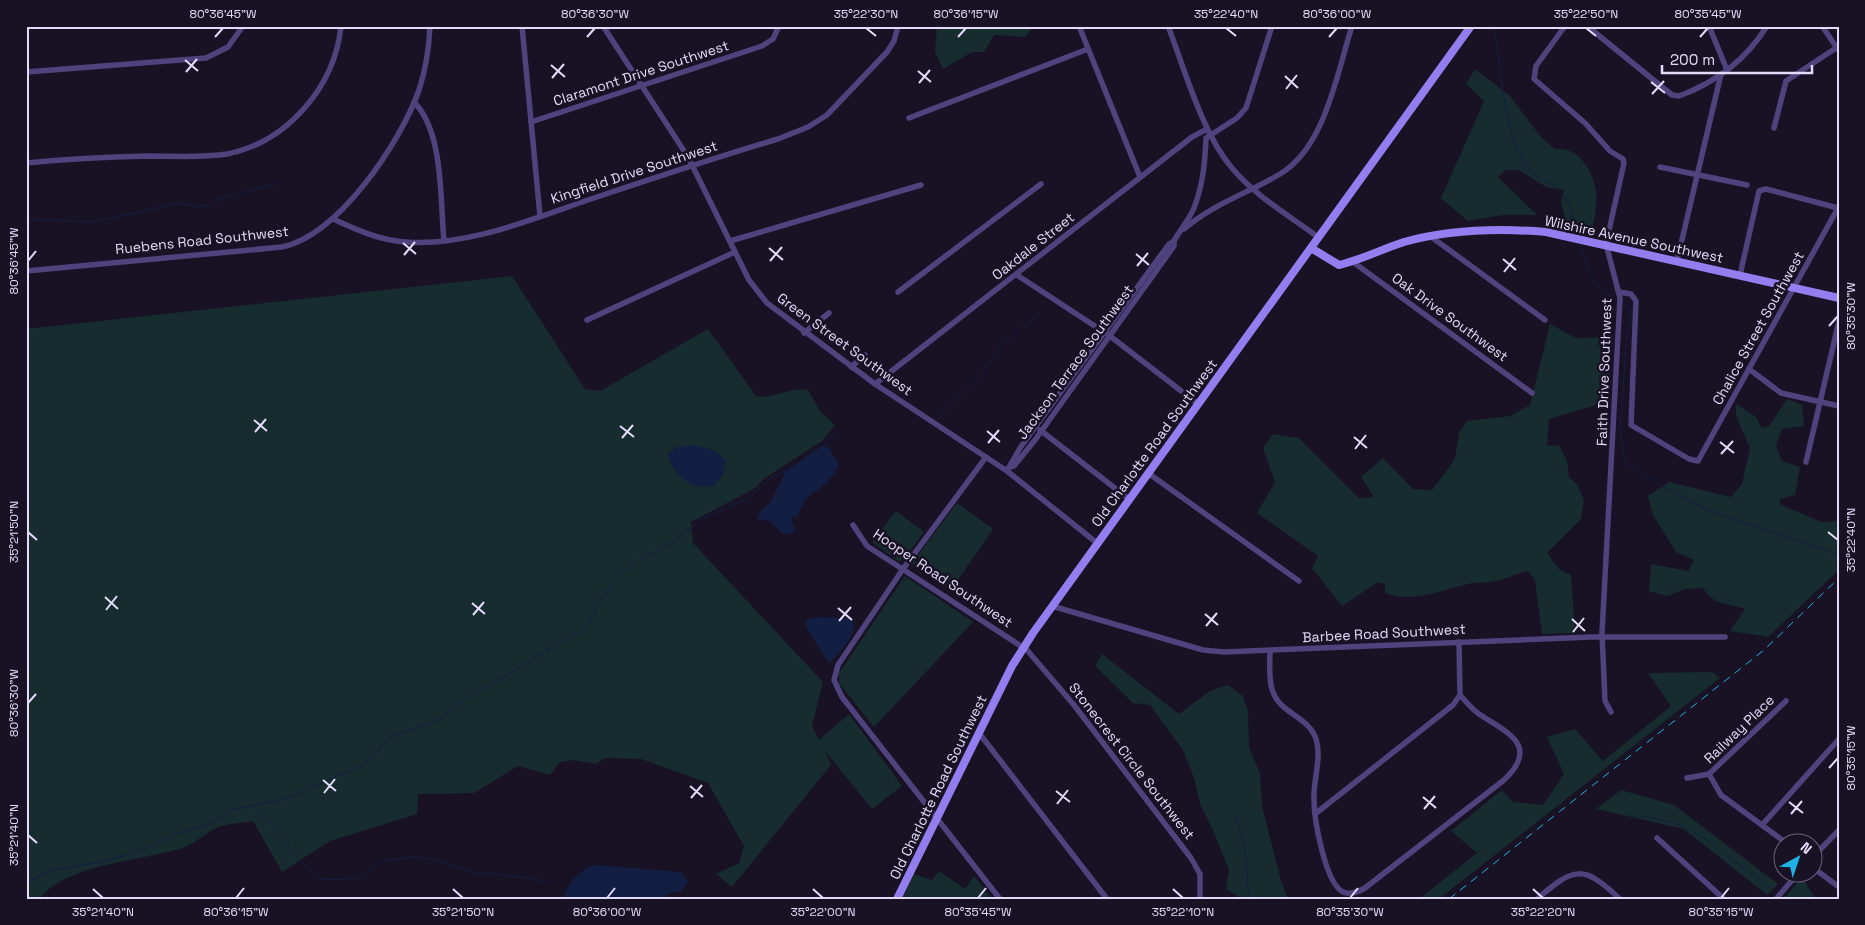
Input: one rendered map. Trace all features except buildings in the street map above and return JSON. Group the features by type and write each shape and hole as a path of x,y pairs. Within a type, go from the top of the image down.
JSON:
{"main road":[{"name":"Old Charlotte Road Southwest","path":"897,899 1024,647 1097,543 1471,26"},
{"name":"Wilshire Avenue Southwest","path":"1311,248 1339,265 1430,236 1479,229 1514,229 1546,232 1839,298"}],"street":[{"path":"26,72 206,58 228,47 243,26"},
{"path":"26,163 85,157 219,155 256,144 282,129 299,114 316,93 333,63 341,26"},
{"name":"Ruebens Road Southwest","path":"26,271 282,247 305,239 334,219 347,205 380,160 414,102 425,66 430,26"},
{"path":"522,26 540,216"},
{"name":"Green Street Southwest","path":"602,26 643,86 692,165 735,252 760,296 804,333 875,384 1008,470 1097,543"},
{"name":"Claramont Drive Southwest","path":"531,122 762,46 773,39 779,26"},
{"name":"Kingfield Drive Southwest","path":"334,219 360,232 385,240 406,242 444,241 472,236 540,216 808,127 827,115 887,52 894,41 898,26"},
{"path":"1079,26 1140,177"},
{"path":"1168,26 1207,129 1230,167 1254,189 1318,237"},
{"path":"1210,135 1237,118 1246,108 1272,26"},
{"name":"Jackson Terrace Southwest","path":"1181,232 1208,211 1254,189 1292,166 1317,131 1327,106 1352,26"},
{"name":"Faith Drive Southwest","path":"1565,26 1536,66 1533,75 1538,84 1585,123 1610,151 1623,159 1623,170 1606,244 1620,298 1602,637 1605,701 1611,712"},
{"path":"1587,26 1672,95 1680,96 1689,93 1740,62 1767,26"},
{"path":"1709,26 1727,70"},
{"path":"1774,128 1786,81 1838,50 1822,26"},
{"path":"908,118 1088,48"},
{"path":"1677,261 1721,74"},
{"path":"414,102 426,118 434,143 444,241"},
{"name":"Oakdale Street","path":"875,384 1192,137 1207,129"},
{"name":"Jackson Terrace Southwest","path":"1008,470 1014,466 1038,429 1107,334 1174,246 1174,241 1194,208 1200,192 1205,165 1206,138 1210,135"},
{"path":"1660,167 1747,185"},
{"path":"730,241 921,184"},
{"path":"898,292 1041,184"},
{"path":"1740,275 1759,191 1766,189 1838,207"},
{"name":"Chalice Street Southwest","path":"1620,298 1631,294 1636,301 1631,425 1689,459 1698,461 1838,207"},
{"path":"1430,236 1545,320"},
{"path":"587,320 735,252"},
{"name":"Oak Drive Southwest","path":"1353,262 1532,393"},
{"path":"1017,275 1107,334 1198,404"},
{"path":"804,333 828,313"},
{"path":"1806,462 1839,321"},
{"path":"851,367 865,355"},
{"path":"1750,369 1781,393 1839,406"},
{"path":"1038,429 1129,499"},
{"path":"986,457 903,569 838,664 834,680 842,697 936,820 1000,899"},
{"path":"1148,473 1299,581"},
{"name":"Hooper Road Southwest","path":"853,525 867,546 1024,647"},
{"name":"Barbee Road Southwest","path":"1052,606 1203,650 1224,652 1602,637 1725,636"},
{"path":"1315,814 1453,705 1460,695 1459,642"},
{"name":"Stonecrest Circle Southwest","path":"1024,647 1074,705 1191,858 1200,874 1200,899"},
{"path":"1270,651 1272,691 1284,706 1308,725 1317,740 1315,814 1320,841 1335,884 1342,891 1355,893 1365,888 1504,780 1517,763 1519,750 1511,733 1476,712 1460,695"},
{"name":"Railway Place","path":"1709,774 1786,701"},
{"path":"980,733 1107,899"},
{"path":"1762,825 1839,739"},
{"path":"1687,778 1709,774 1721,795 1772,832"},
{"path":"1822,848 1839,830"},
{"path":"1657,838 1724,899"},
{"path":"1537,899 1561,878 1581,874 1592,876 1601,881 1620,899"},
{"path":"1822,874 1839,887"},
{"path":"1776,899 1790,882"}],"green space":[{"path":"937,26 1033,27 1025,37 994,35 984,52 972,52 943,69 935,52"},
{"path":"1475,69 1510,96 1541,137 1555,149 1563,149 1578,156 1588,168 1595,184 1596,197 1591,236 1569,231 1561,203 1564,190 1546,187 1519,170 1505,170 1498,177 1537,215 1503,215 1468,221 1441,198 1484,101 1466,84"},
{"path":"512,276 585,389 600,391 708,329 756,396 762,397 794,390 808,390 820,411 835,425 822,441 765,478 754,489 691,522 693,543 823,682 812,726 819,740 849,714 902,786 872,809 825,751 831,765 732,887 716,874 739,863 744,846 708,783 641,759 605,758 596,764 573,760 560,762 550,775 518,766 474,793 418,794 417,814 330,841 282,872 253,821 222,826 182,848 85,871 51,887 40,899 26,899 26,329"},
{"path":"1550,324 1576,338 1610,337 1609,401 1549,419 1547,446 1559,445 1567,461 1569,477 1577,484 1584,500 1581,519 1547,553 1559,569 1571,575 1575,633 1542,634 1535,580 1528,571 1490,582 1472,583 1440,592 1406,597 1385,593 1385,584 1378,582 1342,606 1312,568 1318,556 1257,513 1275,482 1263,448 1273,434 1299,438 1359,498 1374,497 1361,477 1383,458 1413,489 1432,490 1455,459 1459,433 1467,421 1510,416 1530,405"},
{"path":"1787,399 1802,405 1804,426 1782,429 1776,445 1782,461 1800,467 1795,495 1780,499 1780,504 1821,522 1839,521 1839,570 1768,637 1730,631 1745,609 1717,601 1703,588 1685,589 1667,596 1649,591 1651,564 1688,571 1694,560 1676,552 1653,515 1648,496 1669,482 1731,497 1742,484 1750,448 1736,416 1736,404 1756,417 1762,428 1769,426"},
{"path":"957,503 993,529 951,590 912,563"},
{"path":"896,511 924,532 903,560 898,561 872,542"},
{"path":"905,576 973,622 874,727 839,683 839,673"},
{"path":"1102,654 1179,714 1210,691 1228,685 1243,696 1248,711 1249,748 1260,773 1262,806 1281,881 1288,899 1242,899 1226,889 1229,870 1200,804 1194,778 1183,750 1150,705 1133,703 1095,666"},
{"path":"1712,672 1720,678 1439,899 1419,899 1477,853 1451,831 1502,790 1513,802 1543,805 1564,774 1547,737 1575,729 1603,761 1671,706 1648,673"},
{"path":"1621,790 1674,805 1772,879 1772,882 1778,884 1767,895 1684,829 1596,809"},
{"path":"939,871 965,889 974,876 992,899 902,899 914,874 932,880"},
{"path":"1798,882 1805,882 1816,899 1783,899"}],"water":[{"path":"695,445 713,450 726,460 723,475 715,485 707,487 691,484 678,475 670,461 668,453 677,447"},
{"path":"822,446 829,447 839,466 828,482 805,499 798,515 791,518 795,529 792,533 784,535 770,521 758,520 758,515 771,501 786,471"},
{"path":"811,617 849,618 853,621 854,627 850,638 829,663 806,627 806,622"},
{"path":"595,865 681,872 688,881 682,891 668,894 665,899 563,899 568,887 579,873"}],"waterway":[{"path":"1493,26 1506,111 1516,144 1523,160 1532,172 1553,185 1566,198 1576,233"},
{"path":"26,219 94,222 179,203 198,207 278,183"},
{"path":"1580,243 1595,282 1607,294 1617,300"},
{"path":"1623,303 1630,308 1630,326 1627,336 1620,427 1623,454 1626,462 1643,475 1703,508 1839,555"},
{"path":"941,413 980,375 1006,340 1041,313"},
{"path":"823,446 837,430"},
{"path":"600,600 620,574 638,560 668,545 704,518 747,499 772,477 786,471"},
{"path":"26,883 48,871 107,861 145,849 177,833 206,826 233,809 282,800 363,765 375,755 389,737 440,719 469,696 504,677 556,644 581,632 590,623 598,603"},
{"path":"252,806 269,822 304,865 321,879 353,880 387,860 416,857 435,860 478,874 495,874 547,881"},
{"path":"1236,815 1245,848 1249,899"},
{"path":"1628,816 1665,820 1696,833 1759,878 1774,892"}],"railway":[{"path":"1449,899 1764,650 1839,578"}]}
